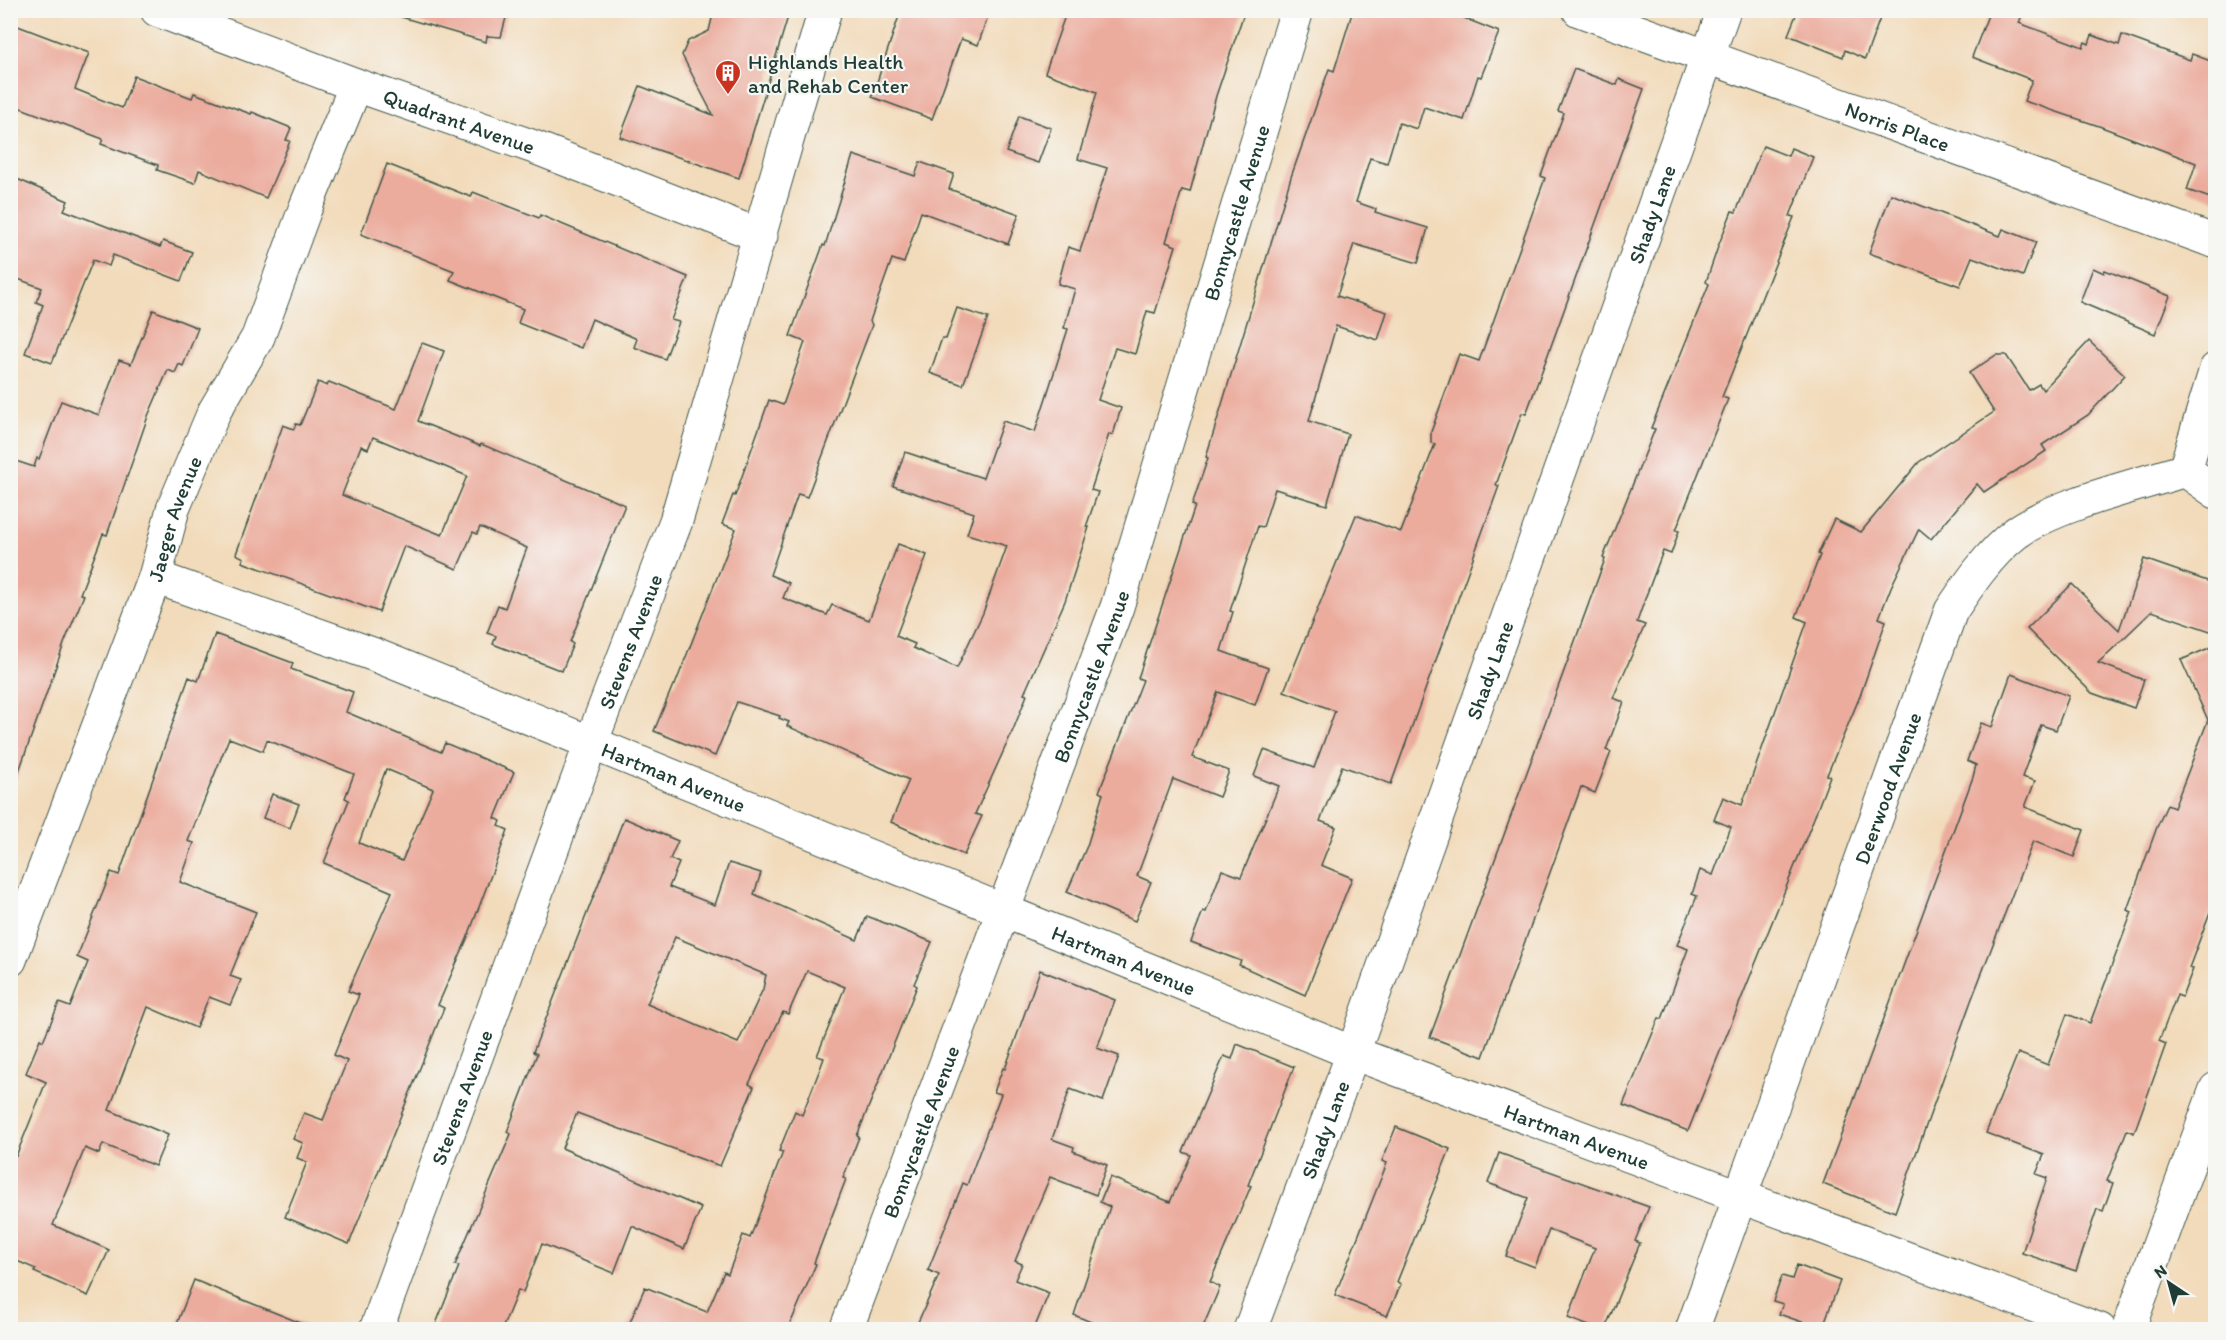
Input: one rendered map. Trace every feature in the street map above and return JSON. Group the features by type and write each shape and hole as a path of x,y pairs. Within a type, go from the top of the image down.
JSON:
{"street":[{"name":"Quadrant Avenue","path":"157,10 356,85 534,147 761,236"},
{"name":"Stevens Avenue","path":"376,1329 591,743 676,521 761,236 825,10"},
{"name":"Bonnycastle Avenue","path":"846,1329 1117,607 1297,10"},
{"name":"Norris Place","path":"1579,10 2216,242"},
{"name":"Shady Lane","path":"1250,1329 1353,1053 1724,10"},
{"name":"Jaeger Avenue","path":"10,960 155,577 173,509 214,412 258,337 305,209 356,85"},
{"path":"2216,369 2185,470 2216,492"},
{"name":"Deerwood Avenue","path":"1692,1329 1951,611 1995,552 2017,533 2049,514 2185,470"},
{"name":"Hartman Avenue","path":"155,577 375,655 1353,1053 2100,1329"},
{"path":"2128,1329 2216,1089"}],"building":[{"path":"402,10 508,10 501,37 487,36 486,42 401,17"},
{"name":"Highlands Health and Rehab Center","path":"714,10 790,10 739,178 620,137 640,86 713,115 682,55 688,41 709,31"},
{"path":"901,10 990,10 978,45 961,39 932,119 872,97"},
{"path":"1067,10 1245,10 1216,96 1190,192 1182,190 1166,242 1176,246 1155,313 1147,311 1135,354 1115,348 1098,400 1121,408 1113,435 1109,434 1091,490 1098,492 1086,527 1089,527 1065,601 1024,694 1027,695 1013,730 975,814 982,816 964,855 891,822 909,780 787,726 789,722 779,718 780,716 737,702 715,756 654,731 673,685 675,685 736,529 722,524 733,495 735,496 769,400 783,405 805,342 790,336 823,245 825,246 853,155 915,176 920,162 954,174 949,189 1019,214 1008,244 921,212 904,263 892,259 870,321 872,325 807,497 798,494 770,575 789,583 783,598 827,615 832,605 869,620 898,544 927,555 896,636 915,644 913,648 957,668 983,613 1007,546 967,534 974,513 893,486 905,452 983,478 1003,421 1035,432 1068,329 1064,328 1075,289 1058,284 1068,247 1080,251 1107,168 1078,159 1097,92 1045,73"},
{"path":"1353,10 1444,10 1499,32 1481,77 1478,76 1464,120 1424,107 1417,129 1399,123 1387,163 1370,158 1356,202 1376,209 1375,212 1428,228 1418,263 1354,244 1337,296 1387,312 1378,340 1336,326 1309,421 1348,434 1327,505 1275,489 1263,527 1258,526 1230,611 1233,612 1221,651 1268,668 1255,705 1218,692 1192,757 1229,771 1219,797 1173,779 1137,876 1151,882 1135,921 1067,892 1087,846 1103,794 1099,792 1143,680 1138,678 1195,506 1192,505 1208,458 1206,457 1291,177 1329,69 1334,71"},
{"path":"1798,10 1883,10 1865,59 1845,50 1843,57 1788,35"},
{"path":"1990,10 2024,10 2019,23 2083,47 2085,42 2089,44 2092,35 2119,45 2122,35 2190,60 2192,54 2216,63 2216,200 2187,190 2196,163 2099,126 2024,101 2032,80 1972,57"},
{"path":"10,23 89,53 75,89 122,108 134,76 192,98 194,93 251,114 252,112 291,128 286,140 290,141 266,198 199,170 195,183 157,170 158,165 101,144 103,139 10,104"},
{"path":"1574,69 1617,85 1619,79 1644,89 1526,414 1522,413 1496,485 1499,486 1391,784 1342,766 1320,821 1336,827 1321,865 1352,878 1305,995 1239,965 1241,961 1191,942 1203,911 1206,912 1222,870 1241,877 1279,786 1254,776 1264,750 1314,768 1335,711 1284,691 1356,515 1401,532 1435,444 1431,443 1431,432 1459,354 1479,361 1545,178 1541,176 1564,113 1558,111"},
{"path":"1019,116 1051,128 1038,163 1006,152"},
{"path":"1763,146 1788,156 1791,148 1813,157 1790,216 1794,217 1722,397 1728,399 1676,530 1679,531 1671,554 1663,551 1637,622 1645,625 1613,698 1624,702 1606,750 1611,752 1595,793 1581,787 1483,1057 1430,1037 1605,559 1603,558 1655,429 1651,428 1709,284 1706,282 1719,244 1732,211 1736,212"},
{"path":"387,164 471,197 473,192 539,218 540,215 688,277 671,320 679,322 665,359 634,347 637,339 592,319 581,348 518,323 523,309 450,280 454,271 361,234"},
{"path":"10,176 68,201 64,210 160,247 163,241 192,252 181,281 113,255 109,266 93,260 52,363 25,353 43,305 36,302 42,288 10,276"},
{"path":"1891,194 2000,236 2003,229 2036,242 2023,276 1972,257 1960,286 1869,253"},
{"path":"2093,268 2104,273 2105,270 2170,296 2155,334 2080,302"},
{"path":"957,308 988,318 963,385 930,373 942,338 946,339"},
{"path":"153,310 198,328 183,366 179,364 175,373 168,370 148,416 107,535 103,534 80,594 84,595 65,641 13,788 10,788 10,459 34,467 61,401 99,415 119,360 131,364"},
{"path":"2089,341 2125,375 2088,415 2042,445 2046,451 1984,492 1977,484 1931,539 1919,529 1879,618 1886,621 1860,696 1827,775 1830,776 1814,818 1688,1131 1623,1105 1659,1018 1662,1019 1688,949 1677,945 1697,896 1692,894 1700,870 1713,875 1731,827 1714,820 1723,797 1742,805 1807,622 1796,617 1820,555 1818,554 1834,519 1861,532 1919,462 1994,412 1969,373 1996,355 2006,355 2029,390 2039,384 2043,390"},
{"path":"422,343 444,351 418,421 480,446 481,444 625,505 570,642 573,644 562,671 493,644 496,636 487,633 498,605 505,608 527,548 480,527 477,534 473,532 457,569 404,546 379,612 242,562 244,558 236,554 283,425 294,429 296,424 300,425 318,382 327,386 329,382 396,409","holes":["373,437 467,476 442,535 342,495 361,446 368,449"]},
{"path":"2144,559 2216,584 2216,633 2152,611 2098,663 2144,680 2134,708 2092,693 2027,629 2072,584 2119,630"},
{"path":"215,634 293,663 291,669 353,692 346,712 441,752 445,743 514,772 495,818 501,821 499,826 508,830 467,939 438,1005 444,1008 349,1244 285,1217 307,1162 297,1158 303,1143 293,1139 304,1113 323,1120 347,1061 334,1055 359,995 348,991 392,892 324,863 349,800 345,798 354,774 267,740 263,751 229,738 188,841 194,843 180,882 256,912 230,976 241,980 230,1005 209,997 196,1028 148,1007 109,1110 168,1135 155,1166 103,1144 99,1154 85,1148 53,1225 109,1250 88,1296 34,1272 36,1269 10,1258 10,1154 16,1156 46,1082 26,1073 40,1039 43,1041 59,1003 70,1007 88,962 77,957 111,872 119,875 189,677 198,681","holes":["386,769 433,789 402,861 359,843"]},
{"path":"2216,645 2216,896 2189,968 2193,969 2182,997 2177,995 2159,1041 2166,1044 2134,1133 2127,1130 2107,1181 2113,1183 2103,1211 2097,1209 2076,1271 2022,1253 2047,1178 2036,1174 2044,1155 1986,1133 2018,1053 2048,1065 2067,1014 2090,1023 2132,912 2127,910 2157,827 2167,805 2174,808 2208,720 2181,660"},
{"path":"2011,674 2069,696 2056,730 2041,725 2022,777 2035,781 2025,807 2084,830 2074,857 2033,841 1971,1001 1895,1212 1823,1184 1973,777 1976,765 1967,761 1981,723 1992,727"},
{"path":"272,794 299,804 290,828 263,818"},
{"path":"624,818 678,841 670,859 679,863 669,887 715,905 729,863 761,873 754,894 857,940 867,916 932,942 914,984 917,986 857,1136 859,1137 843,1178 846,1179 814,1263 816,1264 788,1329 627,1329 645,1287 707,1312 724,1272 728,1274 743,1235 750,1238 783,1152 779,1151 795,1111 802,1115 820,1069 824,1058 817,1056 845,987 807,971 788,1014 783,1012 749,1084 754,1087 720,1166 577,1113 562,1148 701,1208 684,1249 632,1226 614,1273 542,1244 523,1292 518,1290 502,1329 434,1329 459,1266 455,1265 511,1134 507,1132 537,1054 533,1052","holes":["675,937 766,975 763,989 738,1043 647,1004"]},
{"path":"1040,970 1115,1000 1097,1048 1119,1056 1103,1101 1070,1089 1052,1139 1074,1147 1073,1151 1107,1165 1096,1195 1050,1177 1015,1261 1022,1264 1015,1280 1049,1293 1034,1329 915,1329 939,1275 928,1270 963,1183 967,1185 1001,1094 994,1092 1003,1068 1005,1069"},
{"path":"1237,1044 1294,1067 1248,1185 1251,1186 1210,1282 1220,1287 1202,1329 1108,1329 1074,1315 1110,1207 1100,1202 1110,1177 1170,1202 1191,1155 1183,1152 1224,1056 1232,1059"},
{"path":"1396,1127 1450,1149 1397,1282 1401,1284 1387,1316 1335,1295 1387,1163 1382,1161"},
{"path":"1499,1153 1649,1207 1635,1241 1640,1243 1605,1329 1597,1329 1568,1318 1595,1248 1549,1230 1535,1267 1506,1256 1528,1198 1488,1183"},
{"path":"1797,1265 1840,1281 1822,1329 1779,1314 1783,1304 1773,1301 1782,1276 1792,1279"},
{"path":"194,1280 313,1328 313,1329 175,1329"}],"place":[{"name":"Highlands Health and Rehab Center","path":"728,96"}]}
